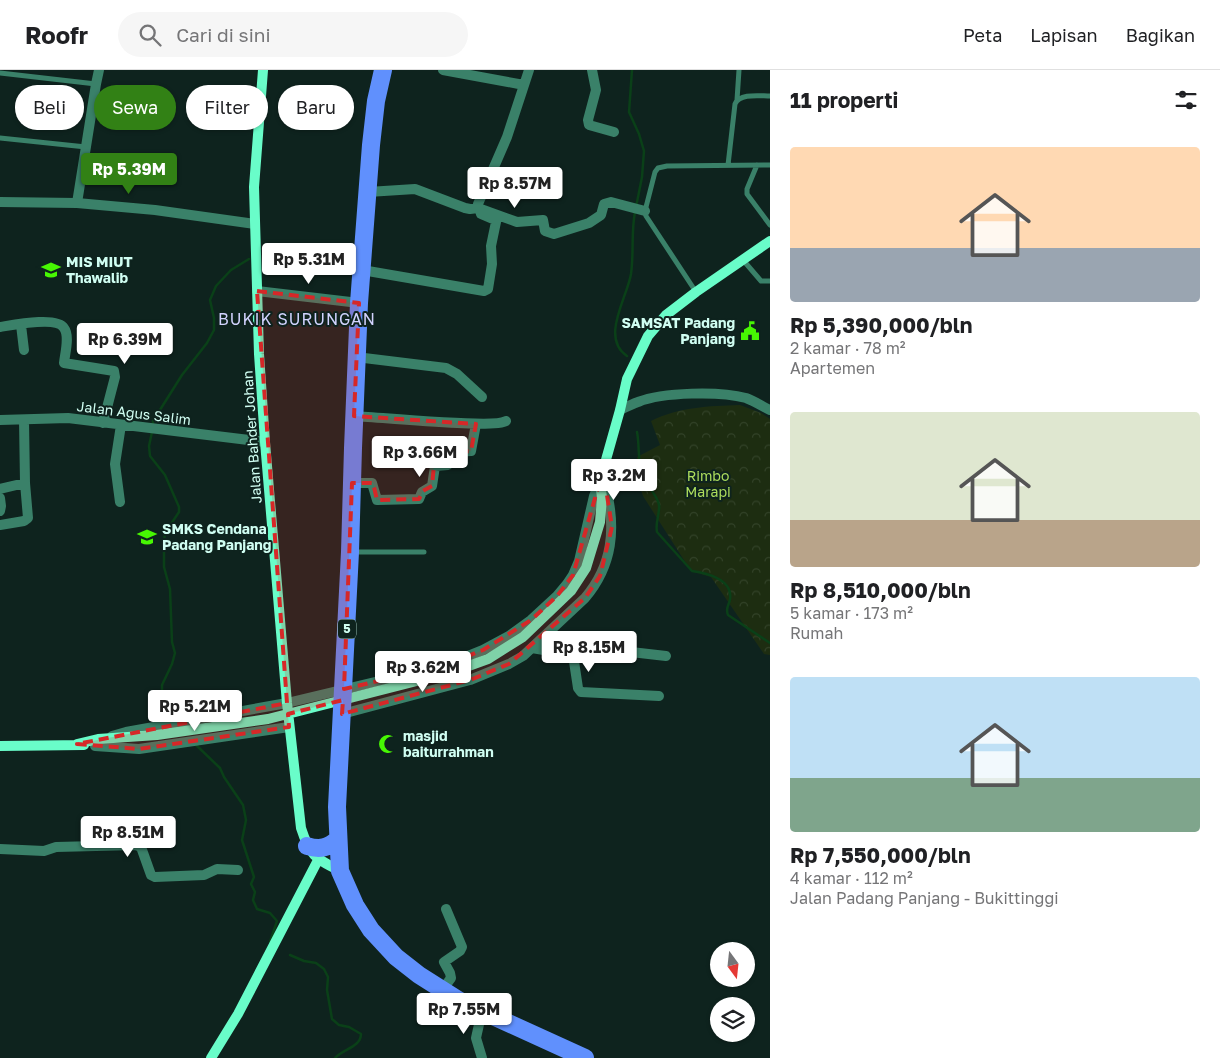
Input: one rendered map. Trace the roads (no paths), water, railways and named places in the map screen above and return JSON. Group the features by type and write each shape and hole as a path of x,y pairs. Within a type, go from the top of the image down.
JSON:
{"highway":[{"name":"5","path":"383,70 376,102 356,357 350,552 337,807 340,871 355,905 371,930 396,957 419,975 460,1001 585,1058"},
{"path":"307,846 319,849 338,839"}],"main road":[{"name":"Jalan Bahder Johan","path":"263,70 254,188 256,291 265,442 289,727 301,828 307,846 318,860 340,871"},
{"path":"0,746 78,744 157,738 273,723 454,678 491,664 529,640 582,586 593,561 603,522 603,480 627,379 648,336 666,315 770,241"},
{"path":"211,1058 238,1014 318,860"}],"street":[{"path":"77,203 99,70"},
{"path":"443,70 524,85"},
{"path":"362,270 488,289 492,264 491,246 496,222 481,214 478,204 507,137 529,70"},
{"path":"592,70 596,90 588,120 589,125 614,132"},
{"path":"368,192 415,188 470,209 478,208 518,222 543,220 545,231 554,234 597,219 601,215 604,204 607,202 645,211"},
{"path":"0,202 77,203 155,210 255,224"},
{"path":"256,291 359,303"},
{"path":"0,327 47,322 58,323 64,328 66,336 64,362 114,371 103,423"},
{"path":"21,325 24,350"},
{"path":"356,357 446,368 457,374 482,397"},
{"path":"620,410 646,399 702,394 729,394 748,399 770,410"},
{"path":"354,416 497,425 506,421"},
{"name":"Jalan Agus Salim","path":"0,420 68,418 265,442"},
{"path":"0,525 28,518 25,483 24,420"},
{"path":"352,483 372,483 377,500 419,499 422,492 432,487 435,466 448,465 455,452 471,451 476,424"},
{"path":"120,502 115,464 121,425"},
{"path":"342,714 470,680 509,664 532,648 585,598 600,576 612,534 611,513 603,480"},
{"path":"97,743 126,732 287,703 446,665 483,650 509,636 531,620 558,596 573,575 579,561 594,496 603,480"},
{"path":"0,489 25,483"},
{"path":"0,498 2,506 0,511"},
{"path":"532,648 573,656 588,649 596,648 666,656"},
{"path":"573,656 578,688 581,692 659,696"},
{"path":"97,743 139,750 289,727"},
{"path":"0,849 44,852 56,847 136,845 141,847 151,875 155,877 204,875 217,869 238,870"},
{"path":"443,989 451,978 444,962 460,951 462,947 446,909"},
{"path":"482,1011 476,1038 482,1058"}],"lane":[{"path":"728,165 739,70"},
{"path":"0,74 96,84"},
{"path":"737,100 742,97 770,96"},
{"path":"0,138 87,147"},
{"path":"757,165 747,189 747,194 770,226"},
{"path":"696,292 647,220 645,211 658,168 667,166 770,165"},
{"path":"743,259 761,281 770,281"},
{"path":"350,552 424,552"}],"waterway":[{"path":"632,70 629,112 644,151 642,177 636,207"},
{"path":"627,356 619,348 615,328 631,274 635,212"},
{"path":"153,427 153,421 182,375 207,343 214,330 214,318 210,300 216,286 231,270 249,259"},
{"path":"152,432 149,446 150,456 165,475 179,507 179,512 165,533 164,541 164,567 170,589 172,642 175,653 162,685 162,700 168,721"},
{"path":"637,432 641,472 659,505 657,532 692,571 711,575 723,582 730,592 728,615 770,643"},
{"path":"196,745 220,768 243,805 246,820 242,840 254,877 251,884 255,892 253,900 257,909 270,913 277,921 270,942"},
{"path":"290,955 304,961 316,963 324,969 328,977 327,990 332,1019 339,1025 349,1027 361,1034 355,1045 335,1058"}],"place":[{"name":"MIS MIUT Thawalib","path":"51,270"},
{"name":"SAMSAT Padang Panjang","path":"750,331"},
{"name":"SMKS Cendana Padang Panjang","path":"147,537"},
{"name":"masjid baiturrahman","path":"388,744"}],"district":[{"name":"BUKIK SURUNGAN","path":"297,319"}],"park label":[{"name":"Rimbo Marapi","path":"708,484"}]}
